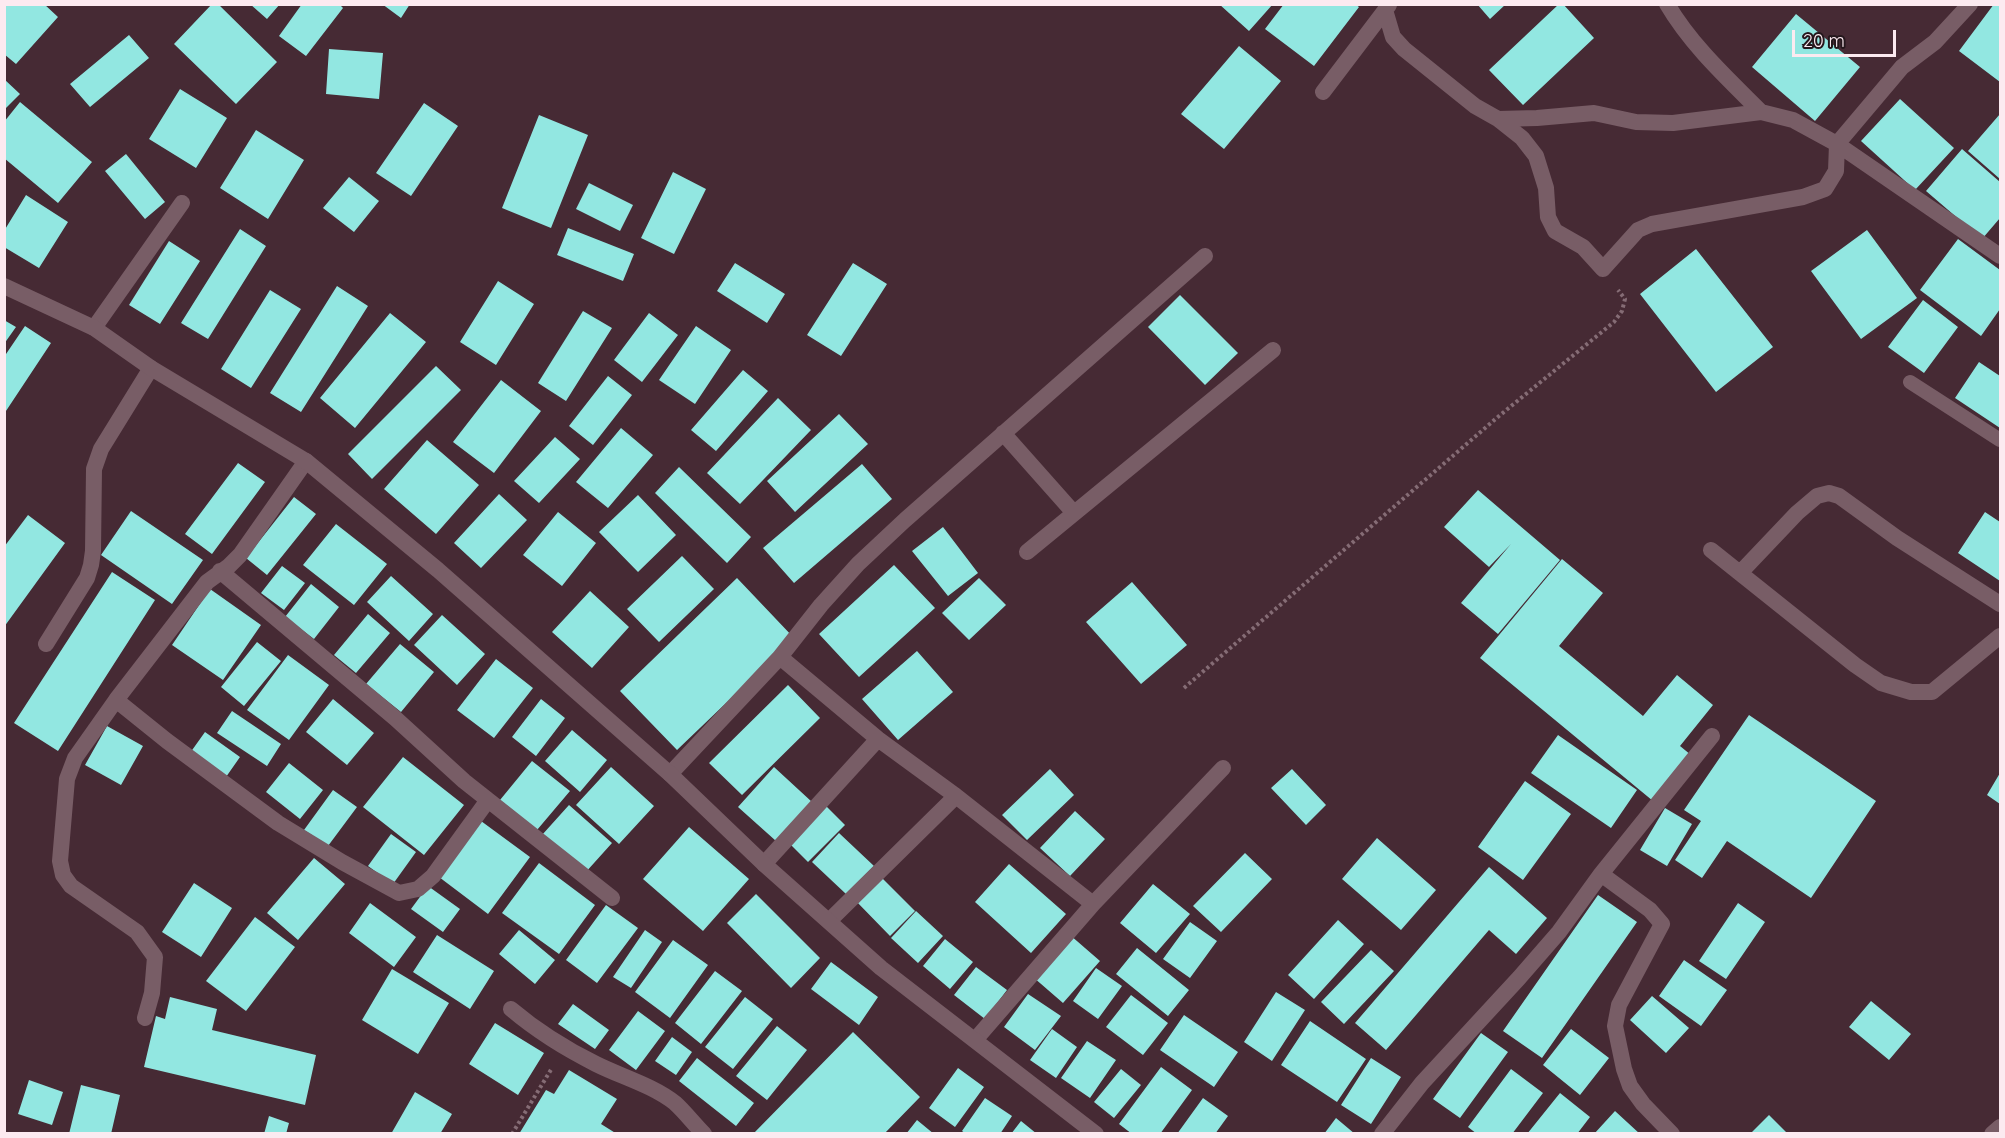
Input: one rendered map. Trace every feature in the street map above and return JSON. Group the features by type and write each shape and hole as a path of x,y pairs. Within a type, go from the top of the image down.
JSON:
{"street":[{"path":"1667,4 1680,26 1761,112"},
{"path":"1387,7 1393,37 1404,49 1475,106 1498,119 1522,138 1536,156 1546,188 1548,218 1555,231 1582,247 1603,269 1638,230 1652,224 1803,197 1825,189 1836,171 1837,144 1902,67 1935,42 1970,4"},
{"path":"1323,92 1387,7"},
{"path":"1498,119 1594,113 1636,122 1673,123 1761,112 1793,120 1837,144 2001,256"},
{"path":"94,328 182,203"},
{"path":"670,774 780,657 821,605 858,564 1205,256"},
{"path":"4,286 94,328 151,368 306,461 430,563 670,774 764,864 881,968 1096,1134"},
{"path":"1027,552 1273,350"},
{"path":"46,644 87,578 92,565 94,470 101,448 151,368"},
{"path":"1003,433 1074,513"},
{"path":"145,1018 152,993 155,957 137,932 71,886 63,874 60,861 67,779 75,758 116,700 207,582 240,555 306,461"},
{"path":"1740,573 1797,513 1817,496 1828,493 1839,496 1897,538 2001,604"},
{"path":"1712,550 1855,665 1881,683 1911,692 1932,692 2001,636"},
{"path":"220,572 395,718 488,800 612,898"},
{"path":"780,657 878,738 957,796 1093,904"},
{"path":"116,700 278,824 399,892 418,889 433,876 488,800"},
{"path":"1382,1134 1422,1083 1559,932 1601,874 1712,736"},
{"path":"764,864 878,738"},
{"path":"975,1040 1093,904 1223,768"},
{"path":"829,921 957,796"},
{"path":"1601,874 1650,910 1662,924 1619,1005 1615,1026 1630,1086 1643,1104 1672,1134"},
{"path":"510,1009 527,1023 564,1046 648,1087 675,1103 704,1134"},
{"path":"1992,1134 2001,1127"}],"lane":[{"path":"1910,382 2001,440"}],"path":[{"path":"1184,688 1499,416 1614,322 1622,311 1624,299 1603,269"},
{"path":"512,1134 564,1046"}],"building":[{"path":"4,4 44,4 58,17 16,64 4,54"},
{"path":"212,4 218,4 277,62 236,104 174,44"},
{"path":"250,4 280,4 267,19"},
{"path":"302,4 339,4 343,8 306,56 279,36"},
{"path":"382,4 410,4 401,18"},
{"path":"1219,4 1273,4 1249,31"},
{"path":"1284,4 1355,4 1359,7 1314,66 1265,29"},
{"path":"1477,4 1506,4 1490,19"},
{"path":"1559,4 1563,4 1594,38 1523,105 1489,70"},
{"path":"1994,4 2000,4 2000,82 1959,51"},
{"path":"1796,14 1860,67 1815,121 1752,67"},
{"path":"129,35 149,58 90,107 70,84"},
{"path":"1239,46 1281,81 1224,149 1181,114"},
{"path":"329,49 383,53 379,99 326,94"},
{"path":"4,79 20,94 4,110"},
{"path":"180,89 227,118 196,168 149,139"},
{"path":"1900,99 1954,148 1915,190 1861,141"},
{"path":"20,102 92,162 58,203 4,158 4,122"},
{"path":"424,103 458,126 411,196 376,173"},
{"path":"2000,114 2000,179 1968,151"},
{"path":"539,115 588,135 551,228 502,208"},
{"path":"256,130 304,160 268,219 220,188"},
{"path":"1962,149 2000,182 2000,218 1982,239 1926,191"},
{"path":"126,154 165,202 145,219 105,171"},
{"path":"673,172 706,189 674,254 641,238"},
{"path":"349,177 379,201 354,232 323,208"},
{"path":"589,183 633,205 620,231 576,209"},
{"path":"26,195 68,222 39,268 4,247 4,231"},
{"path":"568,228 634,254 623,281 557,255"},
{"path":"240,229 266,246 208,339 181,323"},
{"path":"1867,230 1917,298 1861,339 1811,271"},
{"path":"1958,239 2000,270 2000,309 1981,336 1920,290"},
{"path":"169,241 200,261 160,324 129,305"},
{"path":"1696,249 1773,347 1716,392 1640,294"},
{"path":"735,263 785,294 767,323 717,291"},
{"path":"853,263 887,284 841,356 807,335"},
{"path":"498,281 534,304 496,365 460,342"},
{"path":"337,286 368,306 301,412 270,393"},
{"path":"270,290 301,309 251,388 221,369"},
{"path":"1180,295 1238,353 1205,385 1148,327"},
{"path":"1923,300 1958,327 1924,373 1888,347"},
{"path":"583,311 612,328 566,401 538,383"},
{"path":"390,313 426,342 355,428 320,398"},
{"path":"649,313 678,335 642,382 614,360"},
{"path":"4,320 16,327 4,344"},
{"path":"25,326 51,343 4,414 4,357"},
{"path":"696,326 731,350 695,404 659,380"},
{"path":"1979,362 2000,376 2000,428 1955,398"},
{"path":"436,366 461,390 372,479 348,454"},
{"path":"743,370 768,391 716,451 691,430"},
{"path":"608,376 632,395 593,445 569,426"},
{"path":"501,380 541,411 494,473 453,442"},
{"path":"778,398 811,430 740,504 707,473"},
{"path":"839,414 868,444 795,512 767,481"},
{"path":"621,428 653,455 608,508 576,482"},
{"path":"555,437 580,459 539,503 514,481"},
{"path":"427,440 479,485 436,534 384,489"},
{"path":"238,463 265,482 212,554 185,534"},
{"path":"862,464 892,499 794,583 763,548"},
{"path":"679,467 751,537 727,563 655,493"},
{"path":"1478,490 1560,560 1498,634 1461,603 1511,544 1489,567 1444,527"},
{"path":"499,494 527,520 481,568 454,543"},
{"path":"638,495 676,535 638,572 599,532"},
{"path":"294,497 316,514 267,575 246,558"},
{"path":"131,511 203,560 172,604 101,555"},
{"path":"558,512 596,543 562,586 523,555"},
{"path":"1985,512 2000,522 2000,581 1958,553"},
{"path":"28,515 65,543 4,627 4,547"},
{"path":"336,524 387,564 354,605 303,565"},
{"path":"943,527 978,573 948,596 912,551"},
{"path":"682,556 714,589 659,642 627,609"},
{"path":"1562,559 1603,593 1559,646 1643,716 1677,675 1713,705 1680,746 1691,755 1653,801 1480,658"},
{"path":"894,565 935,608 859,677 819,634"},
{"path":"282,566 305,583 284,610 261,593"},
{"path":"112,572 155,600 58,751 14,723"},
{"path":"391,576 433,614 409,641 367,602"},
{"path":"737,578 794,638 677,750 620,691"},
{"path":"979,578 1006,605 969,640 942,613"},
{"path":"1132,582 1187,645 1141,684 1086,622"},
{"path":"311,584 339,607 314,639 285,617"},
{"path":"210,589 261,625 223,680 172,645"},
{"path":"590,591 629,627 592,668 552,632"},
{"path":"368,614 390,633 356,673 334,655"},
{"path":"442,615 485,654 457,685 414,645"},
{"path":"257,642 281,661 244,706 221,687"},
{"path":"400,644 434,672 401,712 366,684"},
{"path":"917,651 953,692 898,740 862,699"},
{"path":"288,655 329,685 289,740 247,710"},
{"path":"496,659 533,688 494,738 457,710"},
{"path":"788,685 820,718 742,795 709,763"},
{"path":"333,699 374,733 347,765 306,732"},
{"path":"541,699 565,718 536,756 512,737"},
{"path":"232,711 281,744 267,766 217,733"},
{"path":"1749,715 1876,801 1811,898 1727,841 1702,878 1675,860 1701,821 1684,810"},
{"path":"107,726 143,746 121,785 85,765"},
{"path":"572,730 607,760 580,792 545,761"},
{"path":"205,732 240,757 226,777 190,753"},
{"path":"1558,735 1637,790 1611,828 1531,773"},
{"path":"403,757 464,805 424,855 363,807"},
{"path":"532,761 570,791 537,830 500,800"},
{"path":"289,763 323,790 300,819 266,792"},
{"path":"611,767 654,806 619,844 576,805"},
{"path":"774,767 812,802 776,841 738,807"},
{"path":"1050,769 1074,795 1027,840 1002,815"},
{"path":"1292,769 1326,805 1306,825 1271,788"},
{"path":"2000,773 2000,804 1987,795"},
{"path":"1525,781 1571,814 1523,880 1478,847"},
{"path":"333,790 357,807 328,846 304,830"},
{"path":"569,805 612,843 585,873 542,835"},
{"path":"825,805 845,825 808,862 788,842"},
{"path":"1665,808 1692,824 1667,866 1640,850"},
{"path":"1075,811 1105,839 1070,876 1040,848"},
{"path":"481,821 530,857 488,914 439,877"},
{"path":"689,827 749,879 703,931 643,879"},
{"path":"839,833 874,866 846,894 812,862"},
{"path":"391,834 416,852 393,884 368,866"},
{"path":"1377,838 1436,890 1401,930 1342,879"},
{"path":"1245,853 1272,879 1221,932 1193,906"},
{"path":"314,858 345,884 298,940 267,913"},
{"path":"539,863 595,905 559,954 502,913"},
{"path":"1009,864 1066,914 1031,953 975,902"},
{"path":"1489,867 1547,918 1516,954 1489,930 1386,1050 1355,1023"},
{"path":"880,876 915,911 890,936 855,900"},
{"path":"194,883 232,908 201,957 162,932"},
{"path":"1153,884 1190,914 1156,953 1120,923"},
{"path":"428,886 460,909 443,932 411,909"},
{"path":"756,894 820,958 791,988 727,923"},
{"path":"1598,895 1637,922 1542,1058 1503,1031"},
{"path":"370,903 416,937 394,967 349,933"},
{"path":"1738,903 1765,922 1726,979 1699,961"},
{"path":"606,905 638,928 597,983 566,960"},
{"path":"916,911 943,936 918,963 891,938"},
{"path":"255,917 295,947 246,1011 206,981"},
{"path":"1338,920 1364,944 1314,999 1288,975"},
{"path":"1190,922 1217,941 1190,978 1163,959"},
{"path":"519,930 555,960 535,984 499,954"},
{"path":"645,930 662,942 631,988 613,977"},
{"path":"437,935 494,971 470,1009 413,972"},
{"path":"1070,935 1100,961 1063,1003 1033,977"},
{"path":"945,939 973,962 950,989 923,966"},
{"path":"673,940 708,965 670,1018 635,992"},
{"path":"1137,948 1189,990 1168,1016 1116,974"},
{"path":"1371,950 1394,971 1344,1024 1321,1002"},
{"path":"1684,960 1727,990 1701,1026 1659,996"},
{"path":"831,962 878,997 859,1025 811,989"},
{"path":"976,967 1007,990 985,1019 954,995"},
{"path":"1096,968 1122,986 1098,1019 1073,1001"},
{"path":"392,969 449,1003 418,1054 362,1020"},
{"path":"715,971 742,991 701,1044 675,1023"},
{"path":"1276,992 1305,1010 1272,1061 1244,1042"},
{"path":"1028,994 1061,1016 1035,1050 1004,1027"},
{"path":"1131,995 1168,1023 1143,1055 1106,1027"},
{"path":"1652,996 1689,1028 1666,1053 1630,1020"},
{"path":"170,997 217,1009 212,1030 316,1055 305,1105 144,1067 156,1016 165,1019"},
{"path":"745,997 773,1019 733,1069 705,1047"},
{"path":"1871,1001 1911,1034 1889,1060 1849,1027"},
{"path":"573,1004 609,1030 595,1049 558,1024"},
{"path":"638,1011 665,1031 636,1070 609,1050"},
{"path":"1184,1015 1238,1052 1214,1087 1160,1050"},
{"path":"1310,1021 1366,1059 1337,1102 1281,1065"},
{"path":"495,1023 544,1053 518,1095 469,1064"},
{"path":"777,1026 807,1050 767,1100 736,1076"},
{"path":"1052,1029 1077,1047 1056,1078 1030,1060"},
{"path":"1571,1029 1609,1058 1580,1095 1543,1065"},
{"path":"853,1032 920,1097 884,1134 753,1134"},
{"path":"1481,1033 1508,1052 1460,1118 1433,1099"},
{"path":"672,1037 692,1052 676,1075 655,1061"},
{"path":"1087,1041 1116,1060 1090,1098 1061,1078"},
{"path":"697,1058 754,1103 736,1126 679,1081"},
{"path":"1371,1058 1401,1077 1371,1124 1341,1105"},
{"path":"1161,1067 1192,1090 1160,1134 1132,1134 1119,1124"},
{"path":"958,1068 984,1087 955,1127 929,1108"},
{"path":"1121,1069 1141,1085 1114,1118 1094,1102"},
{"path":"1511,1069 1543,1093 1512,1134 1477,1134 1468,1127"},
{"path":"569,1070 617,1099 601,1124 617,1134 519,1134 546,1090 554,1094"},
{"path":"29,1080 63,1092 52,1125 18,1114"},
{"path":"81,1085 120,1095 111,1134 69,1134"},
{"path":"415,1092 452,1114 440,1134 391,1134"},
{"path":"1560,1093 1590,1117 1577,1134 1527,1134"},
{"path":"985,1098 1012,1116 1000,1134 966,1134 962,1131"},
{"path":"1203,1098 1228,1116 1215,1134 1177,1134"},
{"path":"1615,1111 1640,1134 1594,1134"},
{"path":"1769,1115 1788,1134 1750,1134"},
{"path":"269,1116 289,1123 286,1134 264,1134"},
{"path":"1336,1118 1355,1134 1324,1134"},
{"path":"917,1120 934,1134 906,1134"},
{"path":"1021,1121 1037,1134 1011,1134"}]}
